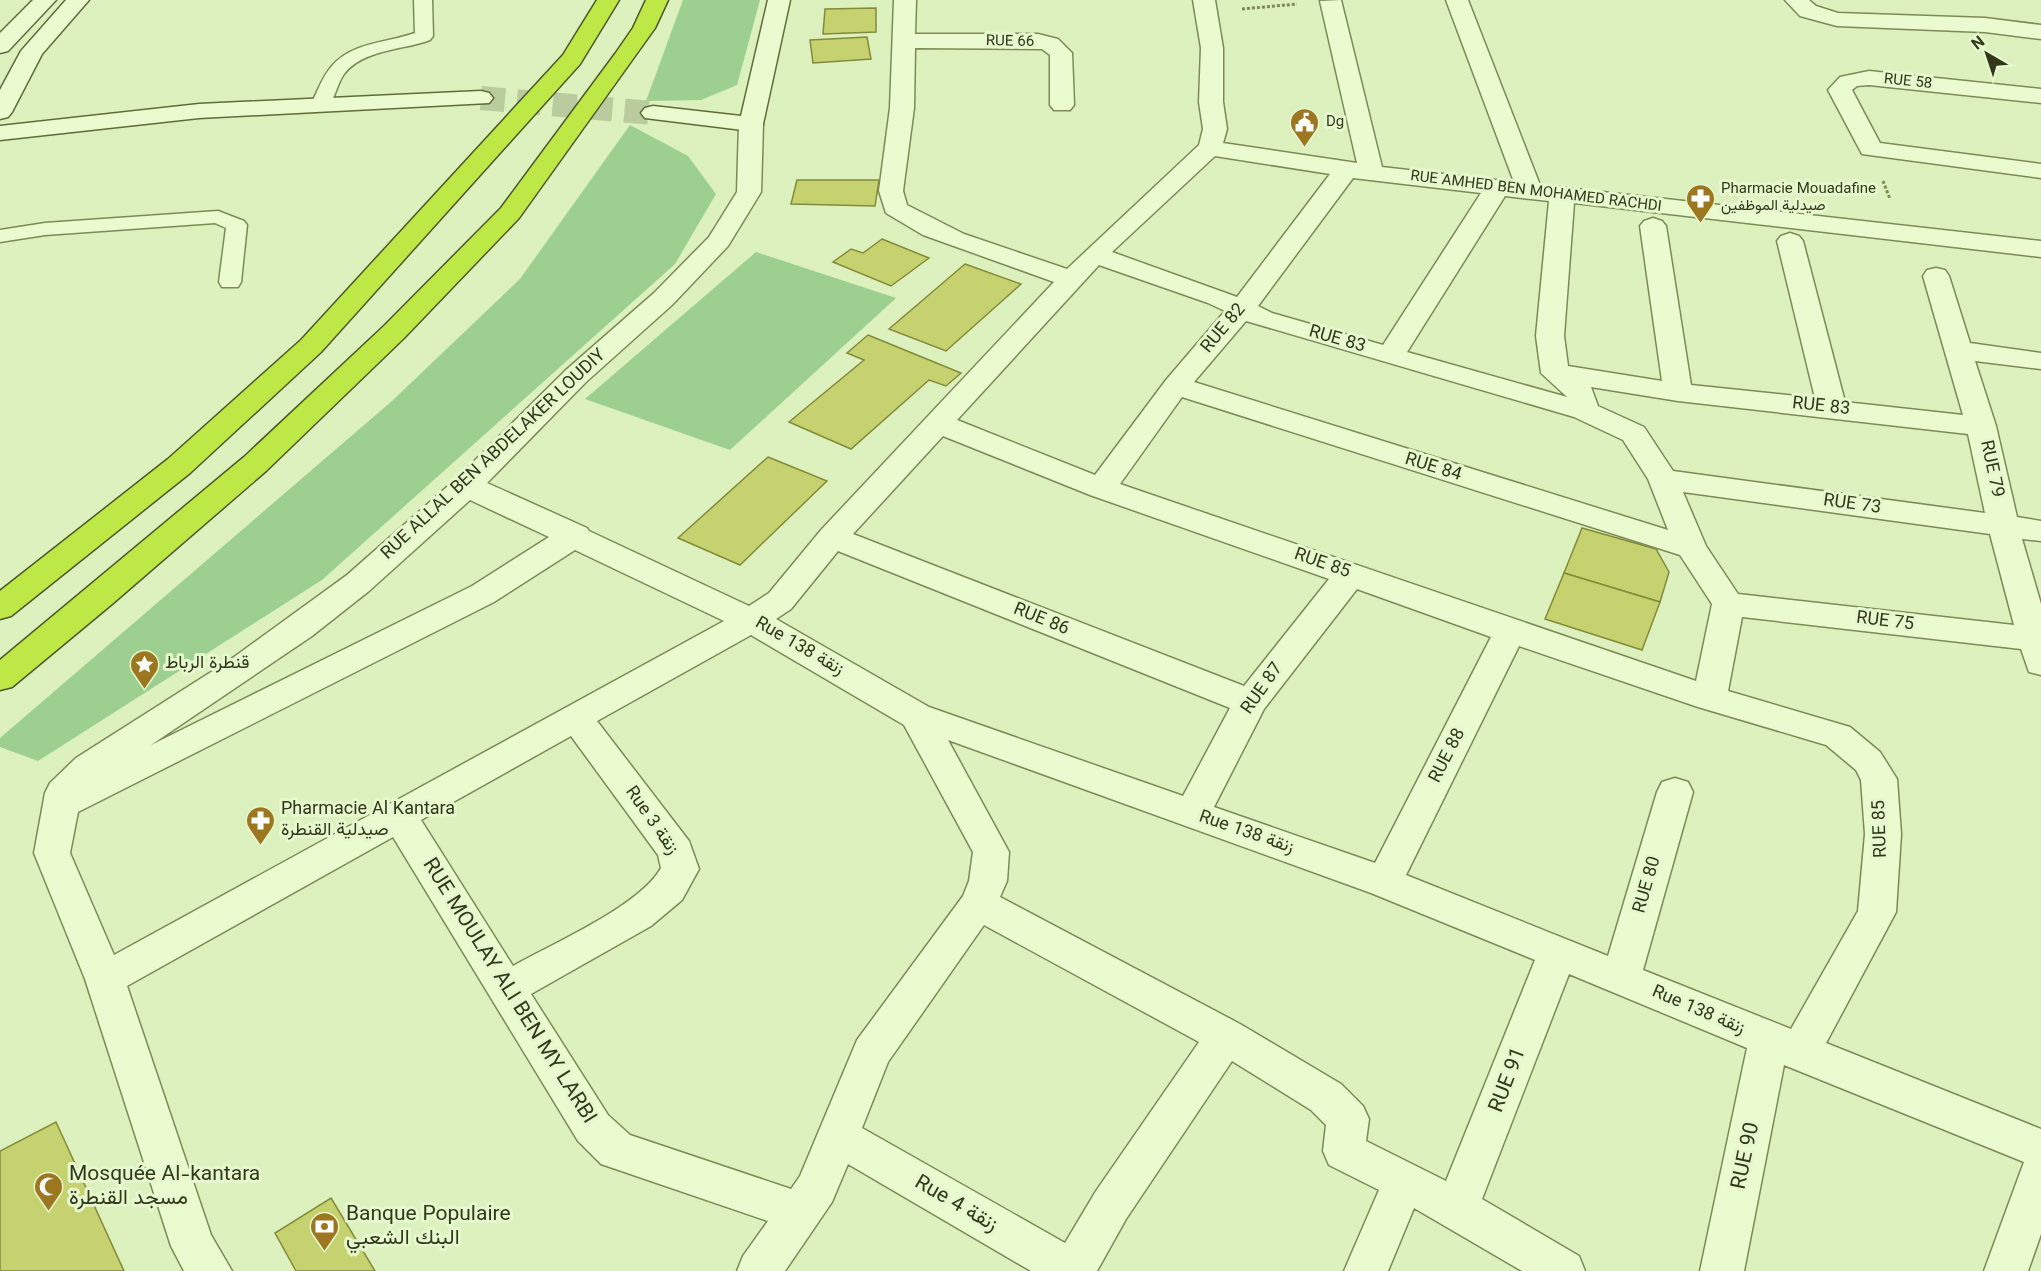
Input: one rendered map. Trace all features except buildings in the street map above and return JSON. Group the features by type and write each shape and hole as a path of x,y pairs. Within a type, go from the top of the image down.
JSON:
{"highway":[{"path":"0,608 178,466 310,346 481,162 572,59 608,0"},
{"path":"0,678 255,465 394,332 502,222 624,58 644,28 657,0"}],"street":[{"path":"0,46 45,0"},
{"path":"0,112 32,51 78,0"},
{"name":"RUE ALLAL BEN ABDELAKER LOUDIY","path":"59,806 63,793 89,766 300,628 358,583 467,486 576,376 663,299 719,241 749,192 751,124 779,0"},
{"path":"904,0 902,108 891,191 895,208 944,234 1071,279"},
{"path":"1457,0 1530,191"},
{"path":"1796,0 1808,10 1837,19 1985,25 2041,33"},
{"path":"1965,0 1985,25"},
{"path":"1331,1 1359,171"},
{"path":"105,979 751,620 785,596 832,537 1071,279 1210,148 1215,129 1211,102 1212,48 1205,6"},
{"name":"RUE 66","path":"903,41 1038,41 1050,44 1061,53 1062,105"},
{"name":"RUE 58","path":"1871,149 1841,96 1840,87 1850,81 1859,79 2041,96"},
{"path":"0,133 199,111 481,98"},
{"path":"653,114 751,124"},
{"name":"RUE AMHED BEN MOHAMED RACHDI","path":"1210,148 1359,171 1497,188 2041,249"},
{"path":"1871,149 2041,171"},
{"name":"RUE 82","path":"1101,489 1176,386 1359,171"},
{"path":"1390,356 1497,188"},
{"path":"1562,195 1550,336 1555,373 1581,393 1584,411"},
{"path":"1653,226 1677,392"},
{"path":"1790,241 1832,408"},
{"name":"RUE 83","path":"1094,255 1217,297 1241,310 1390,356 1584,411 1634,434 1663,479 1691,548"},
{"name":"RUE 79","path":"1936,276 1981,426 2003,525 2039,648"},
{"path":"1958,350 2041,361"},
{"name":"RUE 83","path":"1555,373 1677,392 1981,426"},
{"name":"RUE 84","path":"1176,386 1691,548"},
{"name":"RUE 85","path":"937,423 1101,489 1510,631 1710,698 1838,736 1868,761 1879,779 1883,834 1877,912 1784,1046"},
{"name":"RUE 73","path":"1663,479 2041,531"},
{"name":"Rue 138 زنقة","path":"467,486 576,535 751,620 917,716 1384,882 2041,1149"},
{"path":"210,1271 193,1246 105,979 52,853 59,806 483,594 576,535"},
{"name":"RUE 86","path":"832,537 1250,702"},
{"path":"1691,548 1728,604 1710,698"},
{"name":"RUE 87","path":"1192,814 1250,702 1351,574"},
{"name":"RUE 75","path":"1728,604 2039,648"},
{"name":"RUE 88","path":"1384,882 1510,631"},
{"path":"759,1271 817,1188 871,1053 978,904 988,880 991,852 917,716"},
{"name":"Rue 3 زنقة","path":"506,989 638,915 669,889 680,868 676,850 576,717"},
{"name":"RUE 80","path":"1621,978 1675,792"},
{"name":"RUE MOULAY ALI BEN MY LARBI","path":"399,816 593,1128 616,1150 800,1212"},
{"path":"978,904 1226,1036 1326,1097 1348,1119 1344,1151 1457,1208 1563,1271"},
{"name":"RUE 91","path":"1457,1208 1558,952"},
{"path":"1073,1271 1111,1205 1226,1036"},
{"name":"RUE 90","path":"1722,1271 1784,1046"},
{"name":"Rue 4 زنقة","path":"839,1137 1073,1271"},
{"path":"2006,1271 2041,1172"},
{"path":"1365,1271 1404,1180"}],"lane":[{"path":"321,104 340,67 361,54 381,46 412,41 424,36 423,0"},
{"path":"0,236 45,229 218,217 237,225 230,282"}],"path":[{"path":"1205,6 1331,1"},
{"path":"1871,149 1903,232"}],"green space":[{"path":"683,0 760,0 737,85 701,100 646,101"},
{"path":"630,125 688,156 716,194 675,264 322,580 38,761 0,747 0,738 392,401 520,279"},
{"path":"756,252 896,298 730,450 585,399"}],"tunnel":[{"path":"481,98 653,113"}],"place":[{"name":"Dg","path":"1305,148"},
{"name":"Pharmacie Mouadafine صيدلية الموظفين","path":"1700,224"},
{"name":"قنطرة الرباط","path":"144,690"},
{"name":"Pharmacie Al Kantara صيدلية القنطرة","path":"260,846"},
{"name":"Mosquée Al-kantara مسجد القنطرة","path":"48,1212"},
{"name":"Banque Populaire البنك الشعبي","path":"325,1252"}]}
